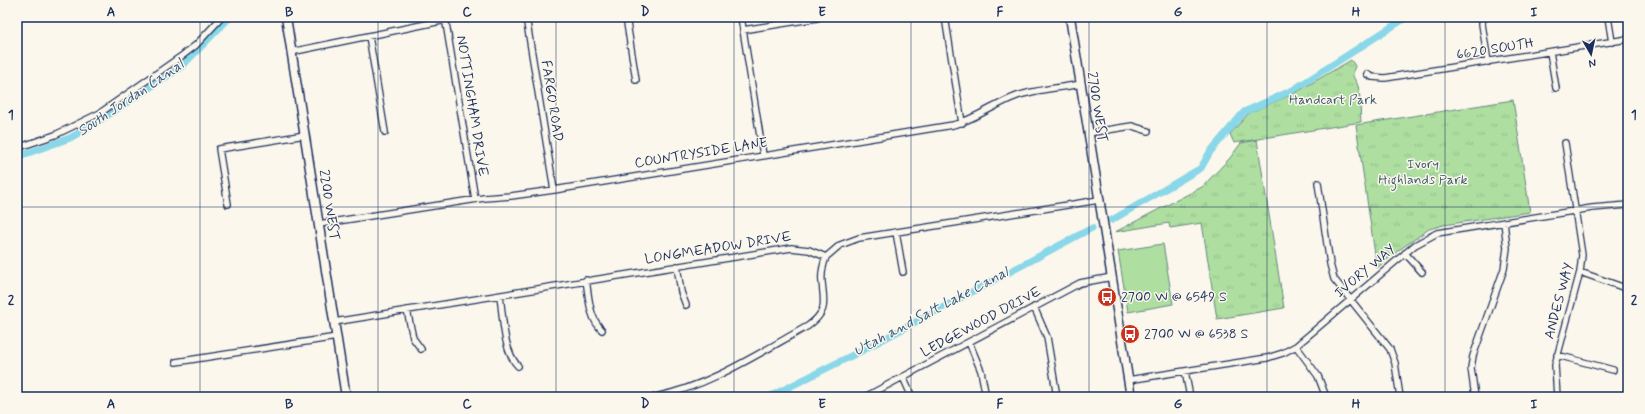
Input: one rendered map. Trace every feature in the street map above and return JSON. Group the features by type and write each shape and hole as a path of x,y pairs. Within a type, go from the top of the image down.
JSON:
{"main road":[{"name":"2200 WEST","path":"286,17 346,397"},
{"name":"2700 WEST","path":"1070,17 1131,397"}],"street":[{"path":"17,148 55,135 100,113 196,45 222,17"},
{"name":"FARGO ROAD","path":"526,17 554,190"},
{"path":"626,17 636,80"},
{"path":"741,17 763,155"},
{"path":"945,17 962,123"},
{"path":"1608,17 1612,42"},
{"path":"743,30 817,18"},
{"path":"1483,18 1488,62"},
{"path":"292,52 446,19"},
{"name":"NOTTINGHAM DRIVE","path":"446,19 475,199"},
{"path":"369,36 385,132"},
{"name":"6620 SOUTH","path":"1367,74 1372,77 1385,78 1628,39"},
{"path":"1550,52 1556,88"},
{"name":"COUNTRYSIDE LANE","path":"319,224 475,199 554,190 962,123 1018,96 1080,84"},
{"path":"1088,133 1132,126 1148,131"},
{"path":"228,204 219,149 305,135"},
{"name":"ANDES WAY","path":"1558,397 1554,373 1557,355 1580,272 1582,255 1565,143"},
{"path":"1318,183 1332,272 1337,284 1390,349 1395,363 1400,397"},
{"path":"655,397 693,387 808,326 818,319 823,311 824,304 821,274 826,257 831,250 849,240 1099,200"},
{"name":"IVORY WAY","path":"1128,380 1267,358 1283,353 1296,346 1421,240 1437,233 1609,205 1628,205"},
{"path":"1475,397 1471,368 1473,356 1506,257 1504,222"},
{"path":"896,232 903,272"},
{"name":"LONGMEADOW DRIVE","path":"334,322 791,248 809,250 826,257"},
{"path":"1405,253 1422,272"},
{"path":"676,266 681,292 686,305"},
{"path":"1580,272 1628,289"},
{"name":"LEDGEWOOD DRIVE","path":"865,397 1080,283 1112,277"},
{"path":"586,280 593,317 596,324 602,330"},
{"path":"500,296 509,351 512,360 518,366"},
{"path":"1034,307 1047,336 1057,397"},
{"path":"407,310 412,338 421,349"},
{"path":"176,362 336,337"},
{"path":"968,342 982,371 986,397"},
{"path":"1296,346 1318,376 1326,397"},
{"path":"1557,355 1613,370"},
{"path":"1185,371 1190,397"},
{"path":"903,377 912,397"}],"green space":[{"name":"Handcart Park","path":"1351,60 1355,66 1353,75 1359,90 1361,122 1234,143 1230,134 1249,113 1295,93"},
{"name":"Ivory Highlands Park","path":"1513,100 1530,212 1444,225 1429,229 1399,250 1377,268 1356,125"},
{"path":"1257,140 1284,308 1217,319 1202,223 1170,228 1169,223 1115,232 1202,187 1230,158 1241,143"},
{"path":"1163,244 1173,304 1128,312 1118,251"}],"waterway":[{"name":"South Jordan Canal","path":"17,157 70,138 91,126 181,67 230,17"},
{"name":"Utah and Salt Lake Canal","path":"1112,220 1201,168 1210,152 1244,112 1293,90 1407,17"},
{"name":"Utah and Salt Lake Canal","path":"769,397 865,349 1092,228"}],"place":[{"name":"2700 W @ 6549 S","path":"1107,297"},
{"name":"2700 W @ 6538 S","path":"1130,334"}]}
